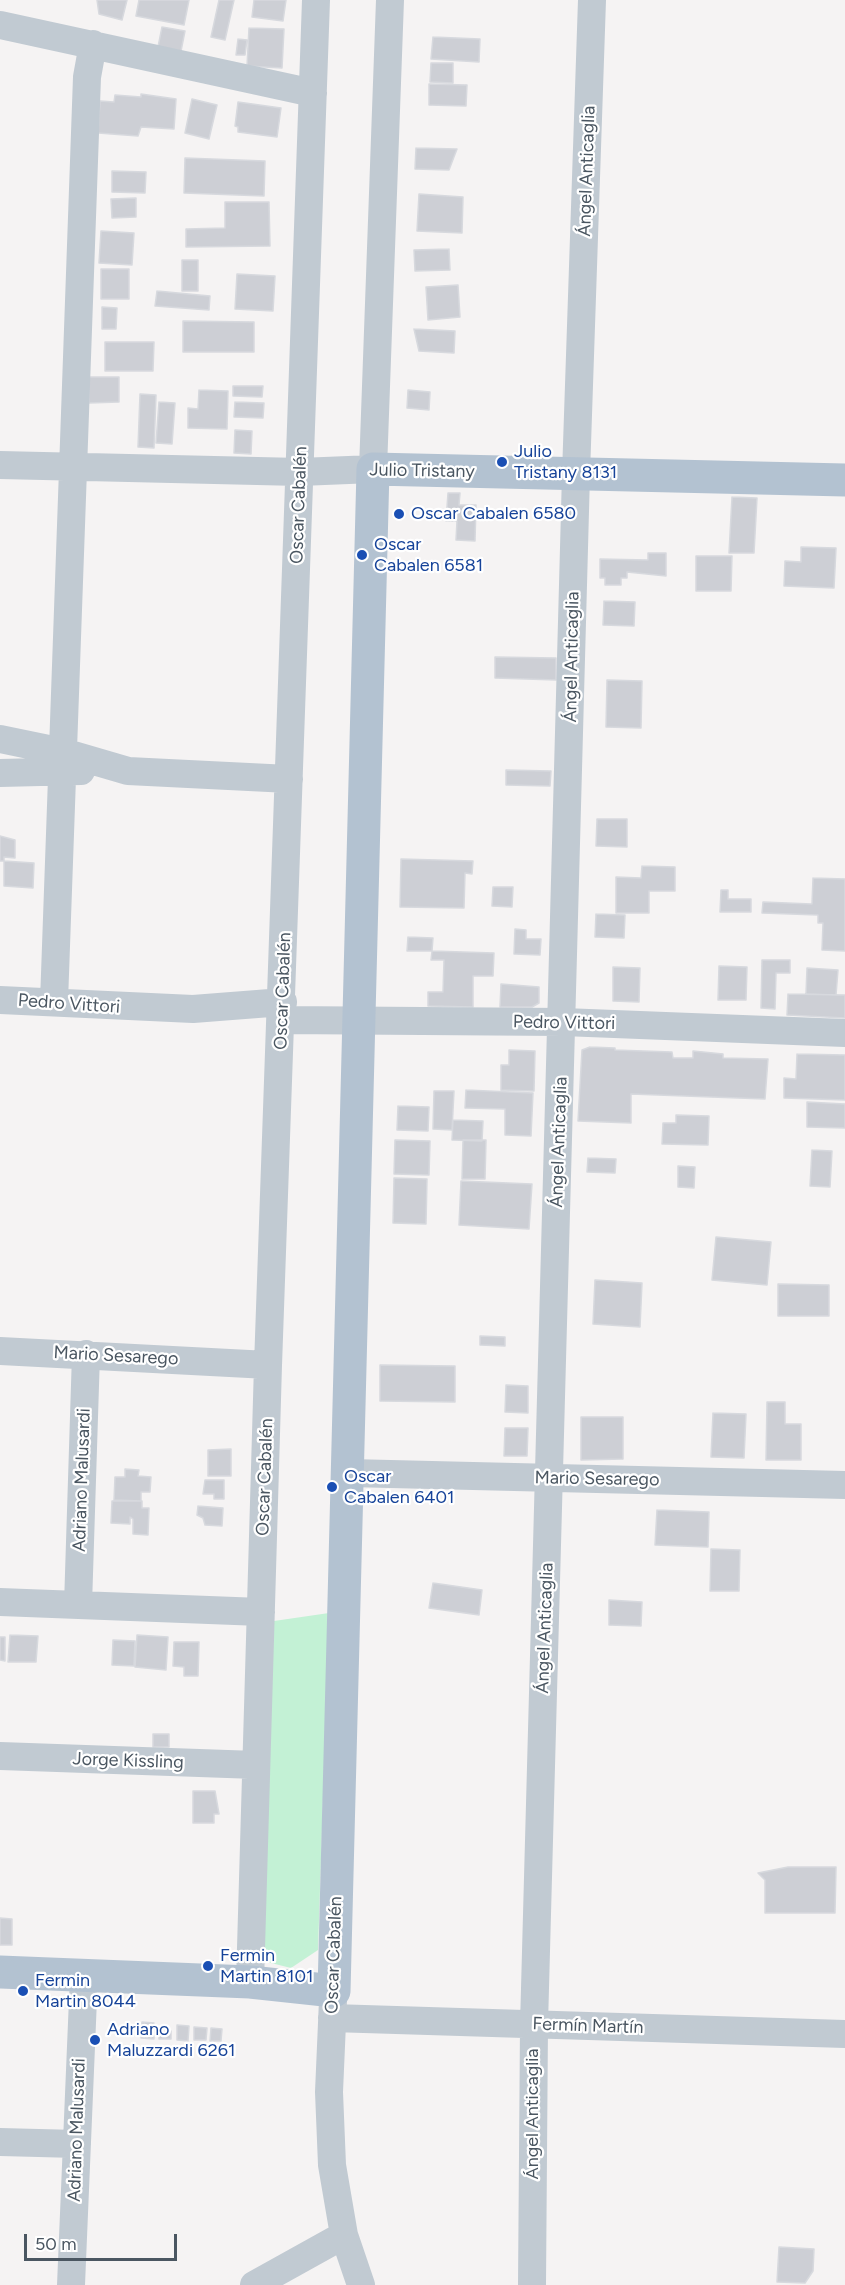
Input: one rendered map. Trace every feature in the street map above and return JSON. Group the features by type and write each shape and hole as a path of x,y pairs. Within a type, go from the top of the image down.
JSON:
{"main road":[{"name":"Julio Tristany","path":"373,469 845,480"},
{"name":"Oscar Cabalén","path":"333,2005 349,1473 373,469"},
{"name":"Fermín Martín","path":"0,1972 250,1982 333,2005"}],"street":[{"name":"Oscar Cabalén","path":"250,1982 268,1365 316,0"},
{"path":"373,469 390,0"},
{"name":"Ángel Anticaglia","path":"532,2285 534,2025 576,474 592,0"},
{"path":"0,25 313,93"},
{"path":"54,1002 75,467 87,76 93,44"},
{"name":"Julio Tristany","path":"0,465 300,472 373,469"},
{"path":"0,739 62,761 128,771 289,779"},
{"path":"0,773 62,761"},
{"name":"Pedro Vittori","path":"0,1000 282,1011 360,1020 562,1022 845,1033"},
{"name":"Mario Sesarego","path":"0,1351 268,1365"},
{"name":"Adriano Malusardi","path":"78,1605 86,1354"},
{"name":"Mario Sesarego","path":"349,1473 845,1485"},
{"path":"0,1602 261,1612"},
{"name":"Jorge Kissling","path":"0,1756 256,1765"},
{"name":"Adriano Malusardi","path":"71,2285 84,1975"},
{"name":"Oscar Cabalén","path":"333,2005 329,2092 332,2165 344,2235 361,2285"},
{"name":"Fermín Martín","path":"333,2005 534,2025 845,2034"},
{"path":"0,2142 77,2144"},
{"path":"254,2285 344,2235"}],"green space":[{"path":"329,1613 318,1950 291,1968 267,1962 259,1952 274,1621"}],"building":[{"path":"97,0 127,0 122,20 99,14"},
{"path":"139,0 189,0 184,25 136,16"},
{"path":"219,0 234,0 225,40 211,37"},
{"path":"254,0 286,0 283,21 252,17"},
{"path":"162,27 185,31 181,51 158,47"},
{"path":"249,28 284,29 282,68 247,66"},
{"path":"433,37 480,39 479,62 431,59"},
{"path":"238,39 247,40 245,55 236,55"},
{"path":"431,63 453,63 453,83 430,82"},
{"path":"429,84 467,85 466,106 429,105"},
{"path":"141,94 176,99 174,129 141,127 138,136 98,133 100,101 114,102 115,95 141,97"},
{"path":"192,99 217,105 209,139 185,133"},
{"path":"238,102 281,108 277,137 238,132 238,127 235,126"},
{"path":"416,148 457,149 449,170 415,169"},
{"path":"185,158 265,161 264,196 184,193"},
{"path":"112,171 146,172 145,193 112,192"},
{"path":"419,194 463,197 462,233 417,231"},
{"path":"136,198 136,217 112,218 111,199"},
{"path":"225,202 269,202 270,246 186,247 186,229 225,228"},
{"path":"101,231 134,233 132,265 99,263"},
{"path":"449,249 450,270 415,271 414,250"},
{"path":"182,260 198,260 198,291 182,291"},
{"path":"101,269 129,269 129,299 101,299"},
{"path":"237,274 275,276 273,311 235,309"},
{"path":"458,285 460,317 428,320 426,287"},
{"path":"157,291 210,296 209,310 155,306"},
{"path":"102,307 117,308 116,329 102,329"},
{"path":"183,321 254,322 254,352 183,352"},
{"path":"414,329 455,331 454,353 419,351"},
{"path":"105,342 154,342 153,371 105,371"},
{"path":"89,377 119,377 119,402 89,403"},
{"path":"233,386 263,386 262,397 233,396"},
{"path":"199,390 228,391 227,429 188,428 188,408 198,409"},
{"path":"408,390 430,392 429,410 407,408"},
{"path":"140,394 156,395 154,448 138,447"},
{"path":"159,402 175,403 172,444 156,443"},
{"path":"235,402 264,403 263,418 234,417"},
{"path":"235,430 252,431 251,454 234,453"},
{"path":"448,493 460,493 459,505 476,505 475,541 456,540 457,521 446,521"},
{"path":"732,497 757,498 754,553 729,553"},
{"path":"801,547 836,548 834,588 784,586 785,561 801,562"},
{"path":"648,553 666,553 666,576 627,572 627,578 621,578 621,585 605,585 605,578 600,578 600,559 648,560"},
{"path":"696,556 732,556 731,591 696,591"},
{"path":"604,601 635,602 634,626 603,625"},
{"path":"495,657 556,658 556,680 495,678"},
{"path":"607,680 642,681 641,728 606,727"},
{"path":"506,770 551,771 550,786 506,785"},
{"path":"597,819 627,819 627,847 596,846"},
{"path":"0,836 15,840 15,858 4,857 4,861 0,861"},
{"path":"401,859 473,861 472,874 465,873 464,908 400,907"},
{"path":"4,861 34,863 33,888 4,886"},
{"path":"642,866 675,867 675,891 649,891 649,913 616,913 616,877 641,878"},
{"path":"813,878 845,879 845,951 822,950 823,923 818,923 818,915 762,913 763,902 812,904"},
{"path":"493,887 513,887 512,907 492,906"},
{"path":"721,890 728,890 728,899 751,899 751,912 720,912"},
{"path":"596,914 625,915 624,938 595,937"},
{"path":"515,929 526,930 526,939 541,939 540,955 514,954"},
{"path":"408,937 433,938 432,951 407,951"},
{"path":"432,951 494,953 493,976 473,976 473,1007 428,1006 428,992 443,992 444,960 431,960"},
{"path":"762,960 790,960 790,973 776,973 775,1009 761,1008"},
{"path":"719,966 747,967 746,1000 718,1000"},
{"path":"613,967 640,968 639,1002 613,1001"},
{"path":"807,968 838,970 836,995 806,994"},
{"path":"501,984 539,987 539,1003 532,1007 500,1007"},
{"path":"788,994 845,995 845,1018 787,1015"},
{"path":"590,1047 672,1052 673,1058 693,1058 693,1051 723,1054 723,1058 768,1059 765,1099 631,1094 631,1123 578,1121 582,1050"},
{"path":"509,1050 535,1051 534,1091 501,1090 501,1065 509,1065"},
{"path":"797,1054 845,1055 845,1100 784,1098 784,1078 796,1079"},
{"path":"466,1090 533,1093 531,1136 505,1135 505,1109 465,1108"},
{"path":"434,1091 454,1091 452,1130 433,1129"},
{"path":"807,1102 845,1104 845,1128 807,1127"},
{"path":"398,1106 429,1107 428,1131 397,1130"},
{"path":"676,1115 709,1116 708,1145 662,1144 663,1123 676,1123"},
{"path":"453,1120 483,1121 482,1141 452,1140"},
{"path":"395,1140 430,1141 429,1175 394,1174"},
{"path":"463,1140 486,1140 485,1179 462,1179"},
{"path":"812,1150 832,1151 830,1187 810,1186"},
{"path":"588,1158 616,1159 615,1173 587,1172"},
{"path":"678,1166 695,1167 694,1188 678,1187"},
{"path":"394,1178 427,1179 426,1224 393,1223"},
{"path":"461,1181 532,1184 529,1229 459,1225"},
{"path":"716,1237 771,1242 767,1285 712,1280"},
{"path":"595,1280 642,1283 640,1327 593,1324"},
{"path":"778,1284 829,1285 829,1316 778,1316"},
{"path":"480,1336 505,1337 505,1346 480,1345"},
{"path":"380,1365 455,1366 455,1402 380,1401"},
{"path":"506,1385 528,1386 528,1413 505,1412"},
{"path":"767,1402 785,1402 785,1424 801,1424 801,1460 766,1460"},
{"path":"713,1413 746,1414 744,1458 711,1457"},
{"path":"581,1417 623,1417 623,1459 581,1460"},
{"path":"505,1428 528,1428 527,1456 504,1456"},
{"path":"231,1449 231,1476 208,1476 208,1450"},
{"path":"125,1469 139,1470 138,1476 151,1477 150,1492 141,1492 141,1501 114,1500 115,1477 125,1477"},
{"path":"205,1480 224,1480 224,1499 214,1499 214,1494 203,1494"},
{"path":"112,1501 142,1501 142,1508 149,1508 148,1535 133,1534 133,1519 130,1517 130,1524 111,1523"},
{"path":"198,1506 223,1508 222,1526 205,1525 203,1518 197,1515"},
{"path":"657,1510 709,1512 708,1547 655,1545"},
{"path":"711,1549 740,1550 739,1591 710,1591"},
{"path":"433,1583 482,1590 479,1615 429,1608"},
{"path":"609,1600 642,1602 641,1626 609,1625"},
{"path":"10,1635 38,1636 36,1662 8,1662"},
{"path":"137,1635 168,1637 166,1670 135,1667"},
{"path":"0,1637 5,1637 5,1661 0,1660"},
{"path":"113,1640 135,1641 134,1666 112,1665"},
{"path":"174,1642 199,1642 198,1676 184,1676 184,1667 173,1666"},
{"path":"153,1734 169,1734 169,1747 153,1747"},
{"path":"193,1791 215,1791 219,1814 214,1814 214,1823 193,1823"},
{"path":"788,1867 836,1867 835,1913 765,1913 765,1880 758,1873"},
{"path":"0,1918 12,1919 12,1945 0,1945"},
{"path":"142,2022 154,2023 154,2039 141,2038"},
{"path":"177,2025 189,2026 188,2041 177,2040"},
{"path":"194,2027 207,2028 206,2040 194,2040"},
{"path":"211,2028 222,2029 221,2041 210,2041"},
{"path":"171,2031 171,2039 159,2039 159,2032"},
{"path":"779,2247 814,2249 813,2271 805,2283 777,2282"}],"place":[{"name":"Julio Tristany 8131","path":"502,462"},
{"name":"Oscar Cabalen 6580","path":"399,514"},
{"name":"Oscar Cabalen 6581","path":"362,555"},
{"name":"Oscar Cabalen 6401","path":"332,1487"},
{"name":"Fermin Martin 8101","path":"208,1966"},
{"name":"Fermin Martin 8044","path":"23,1991"},
{"name":"Adriano Maluzzardi 6261","path":"95,2040"}]}
